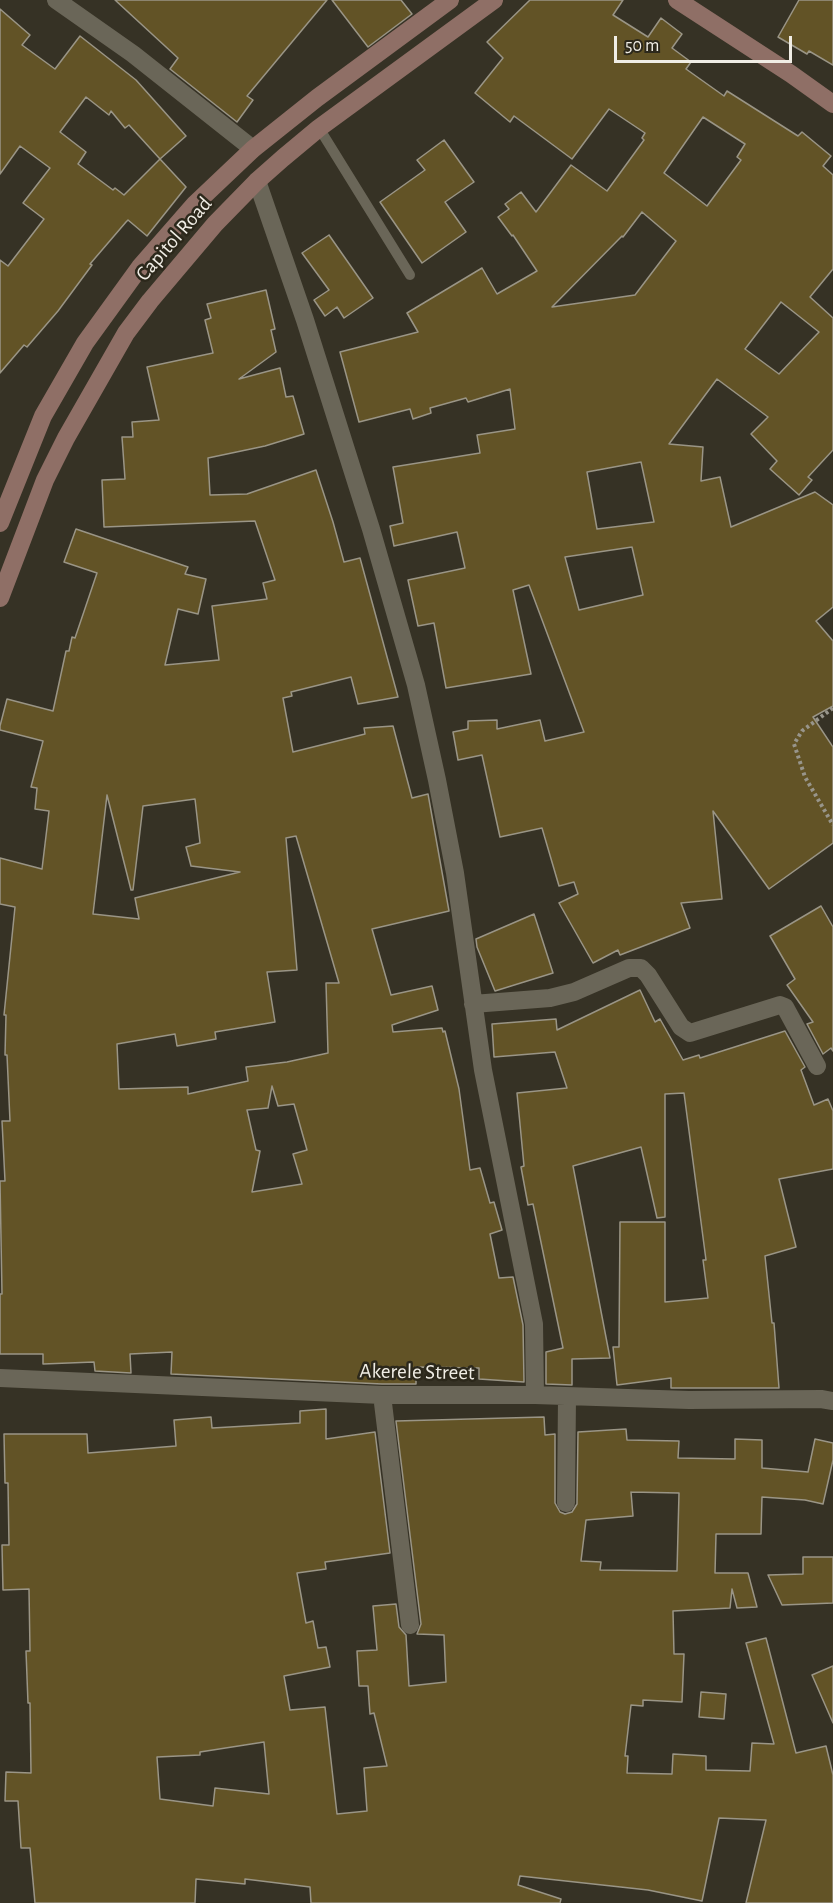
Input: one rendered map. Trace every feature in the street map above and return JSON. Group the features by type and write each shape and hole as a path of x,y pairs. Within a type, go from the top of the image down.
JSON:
{"main road":[{"name":"Capitol Road","path":"0,523 43,416 85,343 148,258 195,204 253,149 317,98 450,0"},
{"name":"Capitol Road","path":"0,598 45,480 66,438 126,333 215,224 257,181 319,128 494,0"},
{"path":"687,2 833,104"}],"street":[{"path":"57,0 134,54 253,149"},
{"path":"257,181 305,320 416,685 455,873 483,1070 534,1324 535,1395"},
{"path":"473,1004 549,998 574,992 629,968 641,968 648,975 681,1027 690,1033 780,1005 785,1007 817,1066"},
{"name":"Akerele Street","path":"0,1378 381,1395 535,1395 689,1400 821,1399 833,1401"},
{"path":"381,1395 410,1625"},
{"path":"566,1503 567,1396"}],"lane":[{"path":"319,128 410,275"}],"path":[{"path":"833,708 802,731 794,744 805,777 833,825"}],"building":[{"path":"115,0 327,0 247,96 253,100 237,122 170,69 178,58"},
{"path":"332,0 401,0 412,14 368,47"},
{"path":"530,0 623,0 613,15 648,37 661,18 682,34 672,48 691,62 686,69 724,96 727,91 798,136 802,132 831,156 823,166 833,175 833,269 810,297 833,318 833,450 808,477 812,480 799,495 770,469 777,461 751,434 768,417 717,379 669,444 703,447 701,481 720,477 731,527 815,492 833,505 833,607 816,621 833,641 833,706 813,717 833,747 833,843 769,889 713,811 722,899 681,903 690,928 620,955 618,950 593,963 559,903 578,894 574,882 559,886 542,828 500,837 482,755 458,760 453,732 468,729 468,721 497,720 497,729 540,720 545,741 584,732 529,585 513,590 531,674 446,688 434,623 418,626 408,580 465,568 457,532 394,546 390,526 403,523 393,467 480,453 477,435 515,429 510,389 468,402 466,398 430,408 431,413 413,419 410,409 359,422 340,352 418,332 407,313 482,268 497,294 537,271 498,217 509,209 505,204 521,192 536,212 571,165 607,191 644,140 642,138 645,133 609,109 572,159 514,116 510,122 475,93 503,58 487,42","holes":["703,117 745,144 737,157 741,160 707,206 664,173","642,212 676,241 635,295 552,307 623,237","781,302 819,332 779,374 745,349","641,462 654,522 597,529 587,472","632,547 643,595 579,610 565,557"]},
{"path":"799,0 833,0 833,65 809,51 807,54 778,37"},
{"path":"0,9 30,35 22,45 55,69 80,36 136,80 186,136 160,159 186,187 147,236 128,220 126,222 90,264 92,265 58,311 27,347 24,345 0,373 0,260 8,266 44,219 23,203 50,168 20,146 0,174","holes":["86,97 109,115 111,111 125,128 129,125 160,159 124,195 115,188 113,190 78,164 86,152 60,132"]},
{"path":"444,140 474,182 445,202 466,232 422,263 380,202 425,170 417,160"},
{"path":"329,235 373,298 344,318 337,307 325,316 314,300 329,290 302,253"},
{"path":"266,290 275,329 271,330 276,352 239,379 280,368 286,397 293,396 304,434 265,446 208,458 210,495 247,494 316,470 344,562 360,558 398,697 358,704 351,677 291,692 292,696 283,698 293,752 365,734 364,728 393,726 412,798 428,794 449,911 372,929 391,995 432,986 438,1010 392,1025 393,1032 442,1028 443,1032 445,1031 459,1089 470,1170 480,1168 490,1203 494,1202 502,1230 490,1234 499,1278 513,1277 523,1325 524,1382 479,1379 479,1368 416,1367 416,1384 171,1374 172,1352 130,1354 131,1373 95,1371 94,1362 43,1364 43,1354 0,1354 0,1294 2,1294 0,1181 5,1181 2,1121 10,1121 7,1055 5,1055 6,1015 4,1015 15,907 0,904 0,858 42,869 49,811 35,809 37,788 31,787 43,741 0,730 0,726 7,699 53,711 66,651 69,651 72,637 75,638 97,573 64,562 76,529 188,567 185,574 206,579 198,614 178,609 165,665 219,660 212,606 267,599 263,583 275,580 255,521 104,527 102,480 125,479 122,437 133,437 132,422 159,420 147,367 213,353 205,320 211,318 207,304","holes":["107,795 131,890 133,890 143,806 195,799 200,843 186,847 191,866 240,872 135,898 139,919 93,914","296,836 339,983 326,983 328,1053 287,1062 246,1067 248,1081 188,1094 188,1087 119,1089 117,1044 175,1034 177,1046 216,1039 215,1032 275,1022 267,972 297,970 286,838","272,1086 278,1106 294,1104 307,1150 293,1154 302,1184 252,1192 260,1151 256,1150 247,1110 268,1108"]},
{"path":"821,906 833,927 833,1051 831,1048 823,1054 807,1024 813,1022 787,985 795,979 770,936"},
{"path":"534,914 553,973 495,991 477,947 476,939"},
{"path":"640,990 655,1022 660,1019 683,1060 699,1055 700,1058 785,1031 805,1067 801,1070 814,1105 828,1099 833,1111 833,1169 779,1179 796,1247 765,1256 772,1323 774,1323 779,1388 671,1388 671,1378 617,1385 613,1347 619,1347 620,1222 665,1222 665,1302 708,1298 703,1260 706,1260 684,1093 665,1094 665,1217 657,1218 641,1147 573,1166 610,1358 572,1359 572,1385 546,1384 546,1352 563,1348 533,1204 528,1205 521,1167 524,1166 517,1093 567,1088 555,1052 494,1057 492,1024 556,1019 557,1030"},
{"path":"326,1409 326,1439 375,1432 390,1553 325,1562 326,1569 297,1573 306,1623 313,1621 318,1648 326,1647 330,1667 284,1676 290,1710 325,1707 337,1814 367,1811 364,1768 387,1766 374,1713 370,1714 368,1686 359,1686 357,1651 377,1650 373,1606 396,1604 399,1627 406,1635 409,1686 446,1682 444,1635 417,1634 421,1624 396,1421 544,1417 545,1435 555,1434 555,1503 560,1512 565,1514 572,1512 577,1504 578,1432 626,1429 627,1440 679,1441 678,1458 735,1459 735,1439 762,1440 762,1468 808,1472 815,1439 833,1443 833,1460 823,1504 805,1500 762,1497 761,1534 716,1534 715,1573 748,1573 757,1607 737,1608 732,1589 730,1608 673,1611 674,1654 684,1654 682,1702 643,1700 643,1706 631,1705 625,1756 628,1756 627,1773 672,1774 673,1754 706,1756 706,1770 750,1771 752,1743 774,1744 746,1643 766,1638 796,1753 826,1746 833,1775 833,1903 746,1903 766,1820 719,1818 702,1901 648,1890 520,1876 518,1885 561,1899 560,1903 311,1903 310,1887 245,1879 245,1884 196,1879 195,1903 35,1903 30,1848 21,1848 18,1801 5,1801 6,1772 31,1773 30,1703 28,1703 26,1651 30,1651 29,1589 3,1590 2,1545 9,1545 4,1434 87,1434 88,1453 176,1446 174,1420 211,1417 212,1428 300,1423 300,1411","holes":["631,1492 679,1493 677,1571 600,1570 601,1562 581,1561 586,1520 633,1516","264,1742 269,1794 215,1788 213,1806 160,1799 157,1757 200,1755 200,1752"]},
{"path":"803,1557 833,1557 833,1603 782,1605 768,1575 803,1574"},
{"path":"833,1666 833,1723 812,1675"},
{"path":"701,1692 726,1694 724,1719 699,1717"}]}
